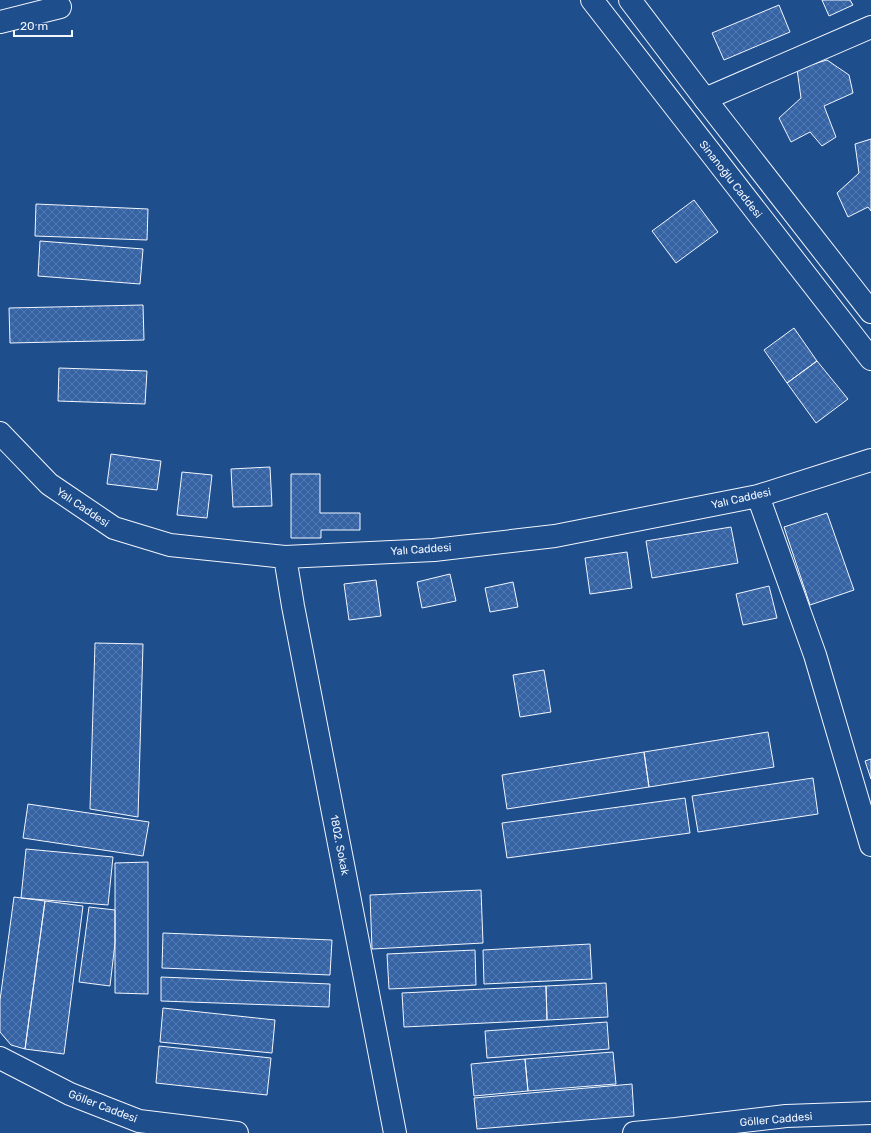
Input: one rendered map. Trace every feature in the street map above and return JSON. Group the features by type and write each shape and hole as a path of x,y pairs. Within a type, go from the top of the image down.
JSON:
{"street":[{"name":"Si̇nanoğlu Caddesi","path":"592,0 871,359"},
{"path":"630,0 871,312"},
{"path":"0,22 60,6"},
{"path":"705,99 871,27"},
{"name":"Yalı Caddesi","path":"0,432 49,484 114,528 170,545 285,557 434,550 555,536 758,496 871,460"},
{"path":"758,496 815,655 871,845"},
{"name":"1802. Sokak","path":"285,557 293,606 395,1133"},
{"name":"Göller Caddesi","path":"0,1058 70,1094 139,1121 237,1133"},
{"name":"Göller Caddesi","path":"634,1133 676,1131 786,1116 871,1113"}],"building":[{"path":"822,0 850,0 853,5 829,16"},
{"path":"779,5 790,32 724,60 712,33"},
{"path":"827,60 849,75 853,93 824,106 836,137 822,146 810,132 791,142 779,118 801,98 797,69"},
{"path":"871,139 871,211 868,207 848,217 837,193 859,173 855,144"},
{"path":"694,200 718,232 676,263 652,231"},
{"path":"36,204 148,209 147,240 35,236"},
{"path":"40,241 143,249 140,284 38,276"},
{"path":"143,305 144,340 10,343 9,308"},
{"path":"794,328 817,361 787,383 764,350"},
{"path":"817,361 848,399 816,423 787,383"},
{"path":"59,368 147,371 145,404 58,401"},
{"path":"111,454 161,461 157,490 107,484"},
{"path":"270,467 272,506 233,507 231,469"},
{"path":"182,472 212,475 207,518 177,515"},
{"path":"291,474 320,474 320,513 360,513 360,530 321,530 321,538 291,538"},
{"path":"827,513 854,590 810,605 784,527"},
{"path":"731,527 738,563 652,578 646,541"},
{"path":"627,552 632,588 590,594 585,558"},
{"path":"450,574 456,601 422,608 417,582"},
{"path":"376,580 381,616 349,620 344,584"},
{"path":"513,582 518,607 490,612 485,588"},
{"path":"769,586 777,618 743,625 736,594"},
{"path":"95,643 143,644 138,817 90,809"},
{"path":"544,670 551,712 520,717 513,675"},
{"path":"768,732 774,767 649,787 644,752"},
{"path":"644,752 649,787 507,809 502,775"},
{"path":"871,759 871,779 865,761"},
{"path":"813,778 818,814 698,832 692,796"},
{"path":"685,798 690,833 507,858 502,823"},
{"path":"28,804 149,822 143,856 23,838"},
{"path":"26,849 113,857 108,905 21,898"},
{"path":"148,862 148,994 115,993 115,863"},
{"path":"481,890 483,943 372,949 370,895"},
{"path":"14,897 45,901 25,1049 11,1045 0,1032 0,1000"},
{"path":"45,901 83,906 64,1054 25,1049"},
{"path":"89,907 115,910 115,943 110,986 79,982"},
{"path":"163,933 332,940 330,975 162,968"},
{"path":"590,944 592,979 484,984 483,950"},
{"path":"475,950 476,985 389,989 387,954"},
{"path":"161,977 330,984 329,1007 161,1001"},
{"path":"606,983 608,1017 547,1020 546,986"},
{"path":"546,986 547,1020 404,1027 402,993"},
{"path":"163,1008 275,1020 272,1053 160,1042"},
{"path":"607,1022 609,1049 487,1058 485,1031"},
{"path":"159,1046 271,1058 267,1095 156,1083"},
{"path":"613,1052 616,1084 528,1091 525,1059"},
{"path":"525,1059 528,1091 474,1096 471,1064"},
{"path":"632,1084 634,1116 477,1129 474,1098"}]}
